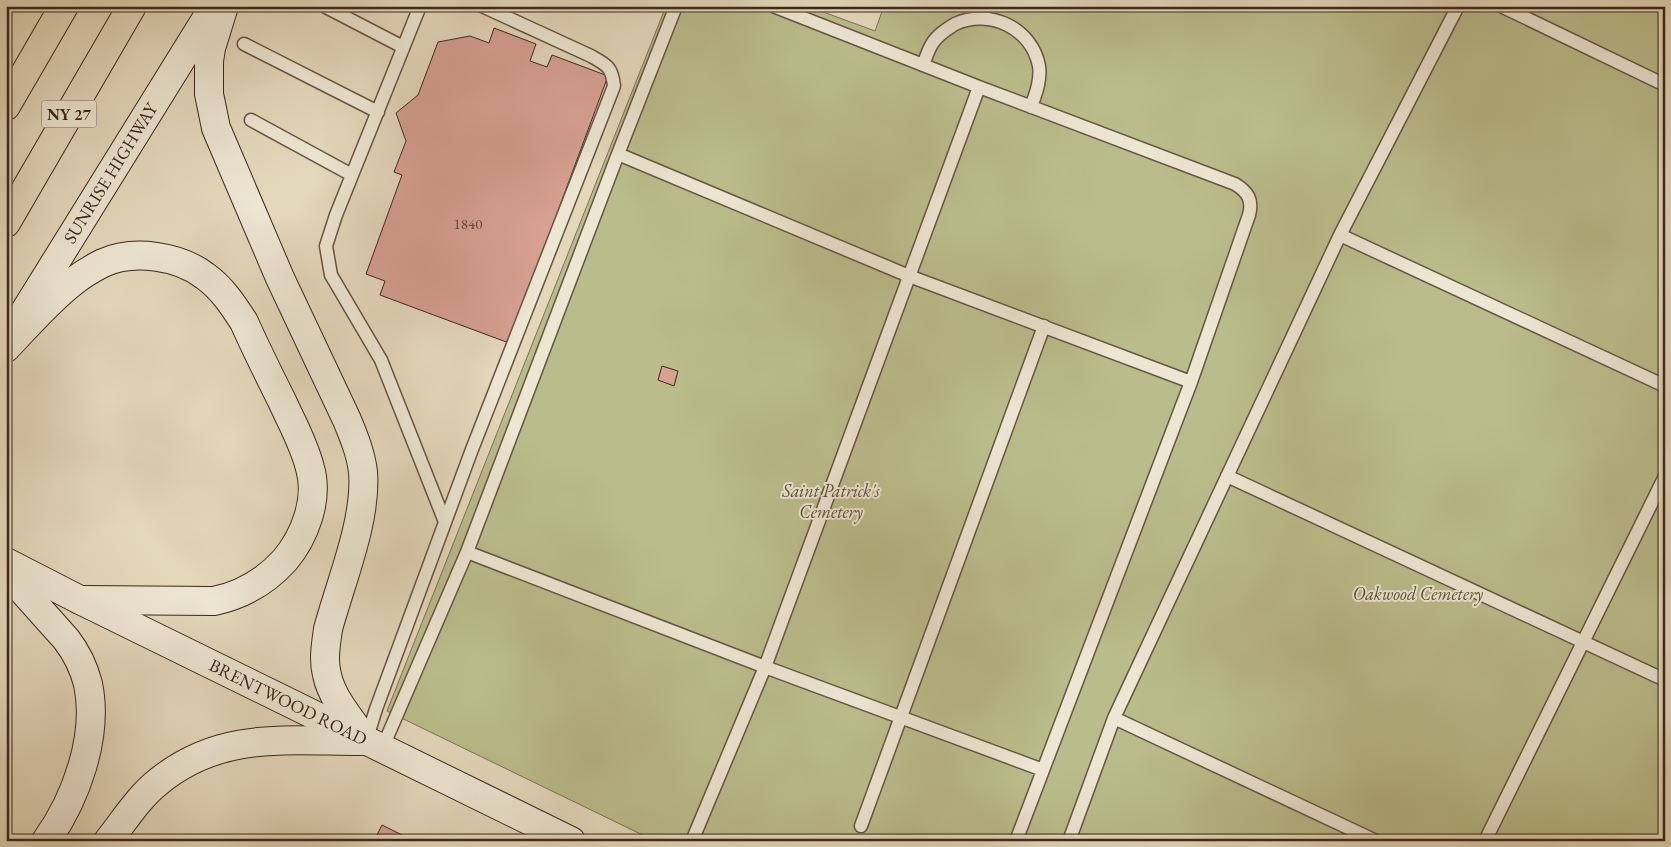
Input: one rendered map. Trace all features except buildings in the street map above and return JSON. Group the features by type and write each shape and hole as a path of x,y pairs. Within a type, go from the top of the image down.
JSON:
{"highway":[{"path":"6,106 64,6"},
{"name":"NY 27","path":"6,222 132,6"}],"main road":[{"name":"SUNRISE HIGHWAY","path":"6,340 214,6"},
{"path":"224,6 209,61 210,94 216,128 280,278 347,420 362,469 364,486 359,520 328,629 325,664 326,674 331,687 374,745"},
{"path":"6,348 59,293 75,280 104,262 118,258 150,256 179,263 204,275 226,295 244,322 301,442 311,469 312,484 309,514 298,541 278,567 255,586 229,598 214,601 80,600"},
{"name":"BRENTWOOD ROAD","path":"6,562 571,841"},
{"path":"6,572 66,639 74,650 88,683 90,721 82,767 76,788 66,810 46,841"},
{"path":"108,841 130,811 157,783 173,771 210,752 252,742 374,745"}],"lane":[{"path":"324,6 404,48"},
{"path":"420,6 352,175 326,246 331,274 381,360 445,522"},
{"path":"374,745 379,700 471,452 614,86 613,74 606,65 591,56 482,6"},
{"path":"374,745 467,552 676,6"},
{"path":"773,6 979,87 1235,184 1244,189 1250,196 1249,215 1191,382 1016,841"},
{"path":"1069,841 1114,718 1340,235 1458,6"},
{"path":"1501,6 1665,85"},
{"path":"923,65 932,43 946,29 964,20 983,17 1002,22 1019,32 1032,47 1039,66 1039,85 1031,107"},
{"path":"244,44 378,112"},
{"path":"692,841 765,667 979,87"},
{"path":"251,120 352,175"},
{"path":"618,154 909,276 1191,382"},
{"path":"1340,235 1665,386"},
{"path":"861,826 1044,326"},
{"path":"1227,476 1665,680"},
{"path":"1486,841 1665,476"},
{"path":"467,552 765,667 1043,770"},
{"path":"1114,718 1376,841"}],"green space":[{"name":"Saint Patrick's Cemetery","path":"666,6 807,6 875,31 884,6 1665,6 1665,841 655,841 387,711"}],"park label":[{"name":"Oakwood Cemetery","path":"1418,594"}]}
